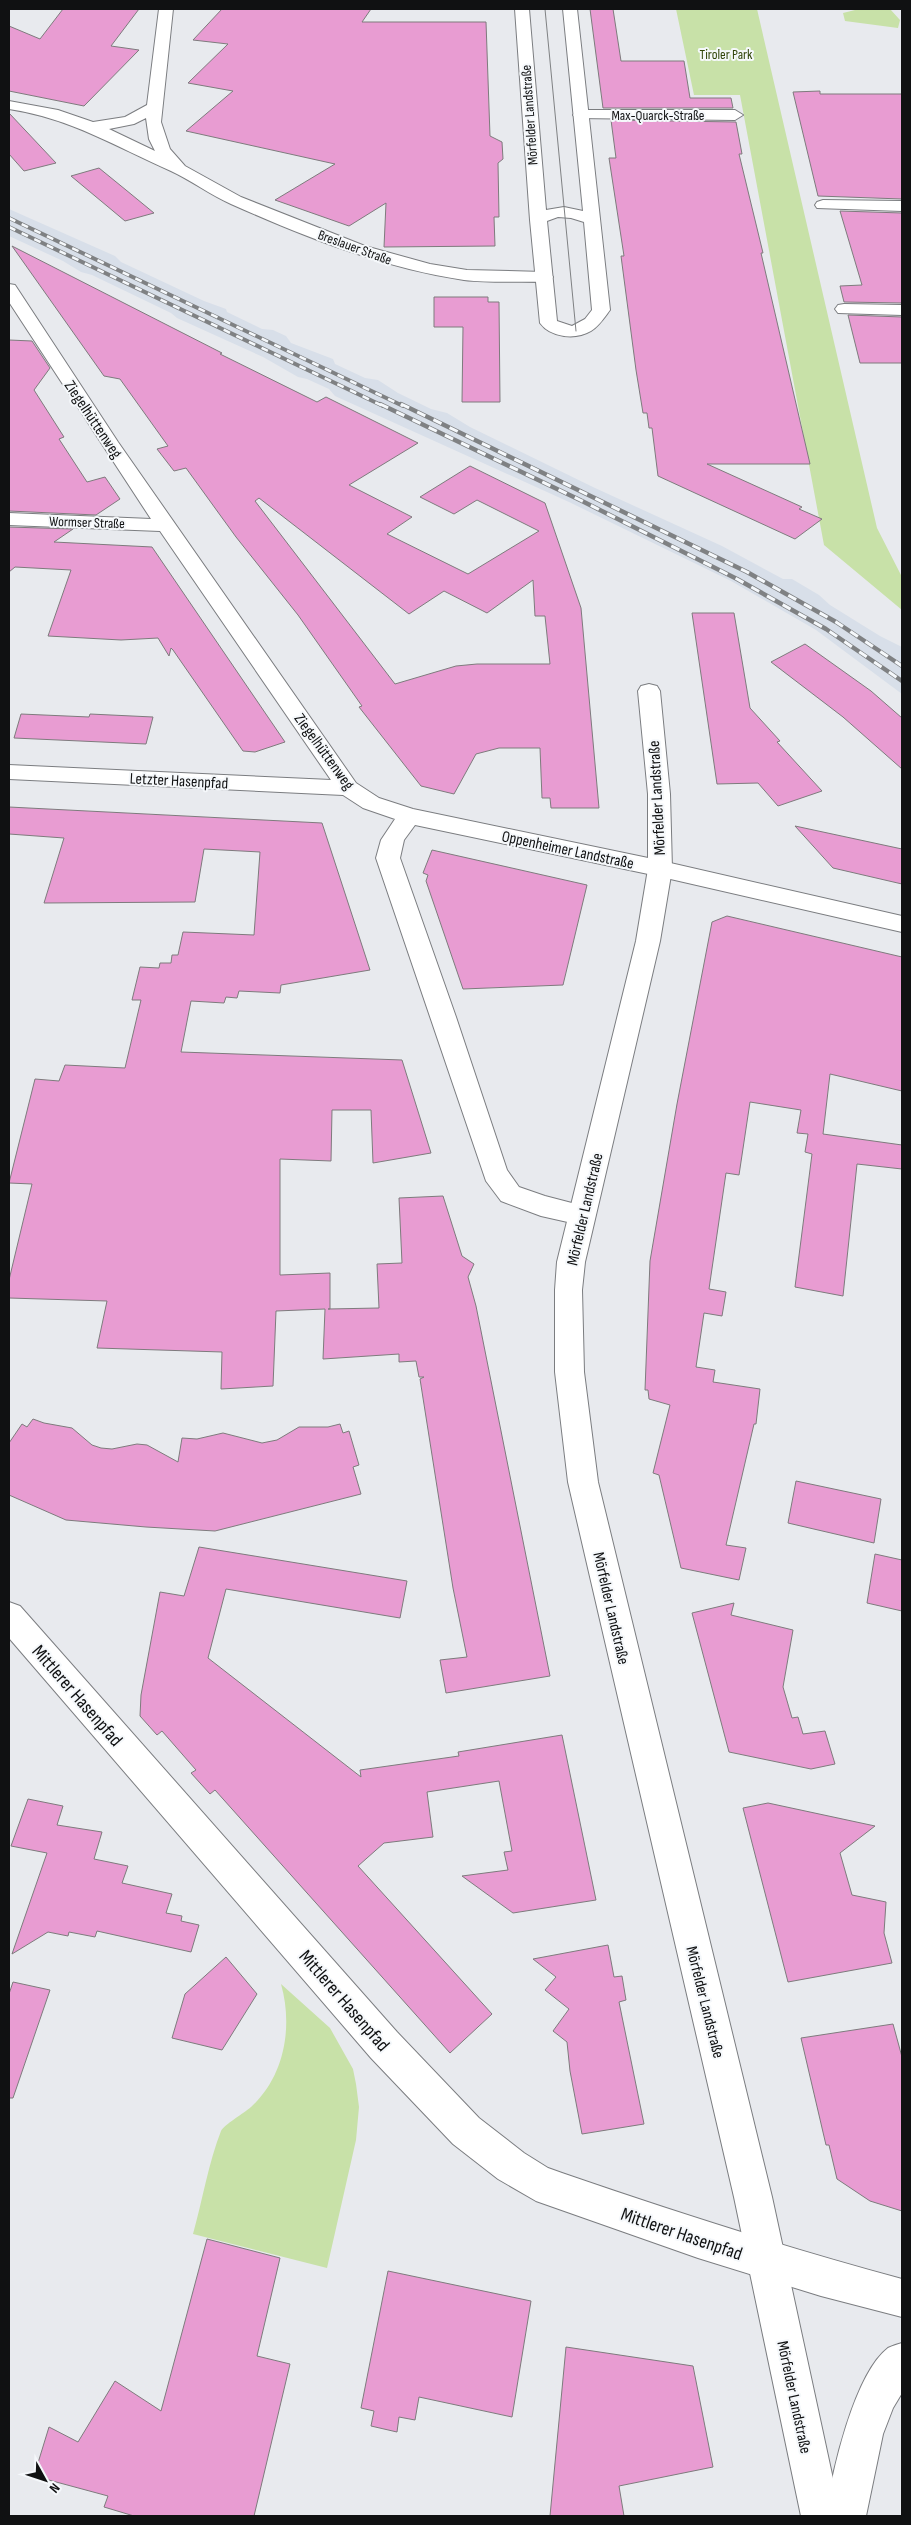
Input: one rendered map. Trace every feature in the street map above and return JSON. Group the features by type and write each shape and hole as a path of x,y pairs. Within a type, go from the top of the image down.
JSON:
{"street":[{"name":"Breslauer Straße","path":"166,9 154,122 157,139 179,169"},
{"name":"Mörfelder Landstraße","path":"522,9 538,220 549,323 558,330 576,331 593,323 601,310 570,9"},
{"name":"Breslauer Straße","path":"9,105 61,114 93,127 179,169 235,200 359,250 393,261 467,275 544,278"},
{"path":"93,127 129,121 143,116 154,108"},
{"name":"Max-Quarck-Straße","path":"581,115 735,115"},
{"path":"823,205 902,206"},
{"path":"538,220 546,215 565,212 591,219"},
{"name":"Ziegelhüttenweg","path":"10,293 70,385 348,788 371,803 409,816"},
{"path":"844,309 902,310"},
{"name":"Wormser Straße","path":"9,519 166,525"},
{"name":"Mörfelder Landstraße","path":"649,691 659,794 660,869 648,941 633,1009 571,1262 566,1299 569,1385 583,1482 767,2262 821,2516"},
{"name":"Letzter Hasenpfad","path":"9,772 348,788"},
{"path":"409,816 393,840 388,858 444,1017 495,1174 510,1194 541,1206 581,1215"},
{"name":"Oppenheimer Landstraße","path":"409,816 660,869 902,924"},
{"name":"Mittlerer Hasenpfad","path":"9,1616 384,2045 466,2131 511,2166 536,2182 767,2262 902,2298"},
{"path":"846,2516 861,2442 872,2409 896,2368 902,2362"}],"shaded area":[{"path":"9,209 115,256 121,262 204,301 226,309 227,312 262,329 273,330 286,336 291,343 333,359 335,364 365,378 378,380 398,393 431,409 447,413 470,427 595,488 722,546 783,579 792,579 880,636 902,647 902,694 816,630 731,581 569,502 335,396 329,389 298,377 263,357 177,318 171,313 92,275 81,272 63,261 9,236"}],"green space":[{"name":"Tiroler Park","path":"676,9 757,9 877,528 902,577 902,610 824,545 740,95 694,95"},
{"path":"859,9 890,9 900,20 898,28 845,21 843,13"},
{"path":"281,1984 330,2028 353,2069 356,2084 359,2107 356,2140 327,2268 193,2234 209,2168 221,2131 263,2095 279,2066 286,2033 285,2000"}],"building":[{"path":"63,9 139,9 111,46 139,50 84,106 9,91 9,26 40,39"},
{"path":"222,9 371,9 362,22 486,22 490,136 502,142 503,159 498,163 499,217 494,217 495,246 384,247 386,203 349,226 275,200 335,164 186,131 233,91 188,83 228,44 193,40"},
{"path":"590,9 613,9 621,61 684,61 690,98 731,98 733,108 603,108"},
{"path":"820,91 820,94 902,94 902,199 818,196 793,92"},
{"path":"9,113 56,163 24,171 9,154"},
{"path":"611,120 736,122 742,154 739,154 810,464 707,464 802,507 799,509 822,519 795,539 658,476 652,428 649,428 647,413 643,413 636,370 621,256 624,256 609,158 616,158"},
{"path":"99,168 154,213 125,221 71,176"},
{"path":"840,211 902,213 902,303 844,302 840,286 862,285"},
{"path":"12,246 317,402 326,397 418,443 349,485 412,517 387,534 468,574 539,531 477,500 454,514 420,497 470,466 545,503 581,608 599,808 551,808 550,798 542,798 540,748 499,748 476,754 454,794 421,786 359,707 362,706 298,615 236,537 186,468 174,471 157,449 168,446 120,379 104,376","holes":["259,498 409,614 444,591 487,613 533,580 535,616 545,616 550,664 477,664 456,666 395,684 255,501"]},
{"path":"434,297 488,297 488,302 499,302 500,402 462,402 463,327 434,327"},
{"path":"848,315 902,317 902,363 860,363"},
{"path":"9,340 32,341 50,368 34,390 64,437 59,439 87,482 105,477 120,499 96,515 9,511"},
{"path":"9,527 73,529 54,542 152,547 285,742 255,752 243,751 173,650 171,648 169,656 158,638 121,640 48,636 71,570 15,567 9,572"},
{"path":"692,613 734,613 750,708 780,741 777,742 822,791 778,806 758,783 717,784"},
{"path":"805,644 871,691 902,718 902,769 843,717 771,662"},
{"path":"21,714 89,717 90,714 153,717 146,744 14,738"},
{"path":"9,807 322,823 370,970 281,985 280,993 239,991 237,998 226,997 224,1003 191,1001 181,1052 402,1060 431,1153 373,1163 371,1110 332,1110 331,1161 280,1159 280,1275 330,1273 330,1309 379,1308 377,1264 402,1263 399,1198 443,1196 462,1256 474,1264 468,1277 476,1306 550,1676 446,1693 440,1660 467,1657 453,1588 420,1379 424,1377 419,1377 416,1361 399,1362 399,1354 323,1359 325,1309 276,1311 273,1386 221,1389 222,1352 97,1348 107,1301 9,1298 9,1280 32,1184 9,1183 35,1079 59,1081 65,1065 125,1068 141,1000 132,1000 140,967 159,968 160,963 171,963 172,955 178,955 183,932 254,935 260,852 204,849 195,902 44,903 64,838 9,834"},
{"path":"795,826 902,849 902,884 833,868"},
{"path":"432,850 587,885 563,985 463,989 426,881 428,875 423,873"},
{"path":"727,916 902,957 902,1091 830,1074 823,1134 902,1145 902,1169 857,1164 843,1296 795,1287 812,1154 805,1152 808,1134 797,1133 801,1110 750,1102 739,1175 726,1173 709,1289 726,1292 722,1316 704,1313 696,1367 715,1370 713,1382 760,1389 756,1424 754,1424 726,1545 746,1548 739,1580 681,1568 659,1475 653,1473 670,1405 649,1399 648,1390 645,1390 650,1261 677,1104 712,922"},
{"path":"33,1419 72,1428 92,1445 101,1448 112,1449 137,1444 147,1445 178,1462 182,1438 197,1439 223,1433 262,1443 277,1440 299,1427 328,1427 340,1424 343,1433 349,1431 359,1465 353,1467 361,1494 215,1531 66,1520 9,1495 9,1443 22,1424 27,1427"},
{"path":"796,1481 881,1499 874,1543 788,1523"},
{"path":"199,1547 407,1581 400,1618 226,1589 208,1658 361,1777 360,1770 459,1756 458,1752 562,1735 596,1900 513,1913 462,1876 508,1870 504,1852 512,1851 499,1781 427,1792 433,1837 384,1843 358,1866 492,2014 450,2053 215,1790 210,1794 191,1773 196,1770 162,1731 157,1735 140,1716 141,1695 160,1592 184,1596"},
{"path":"875,1554 902,1560 902,1611 867,1603"},
{"path":"734,1603 731,1615 793,1630 783,1687 792,1718 798,1717 803,1734 825,1731 835,1764 811,1769 729,1752 692,1613"},
{"path":"28,1799 63,1806 57,1825 102,1832 94,1859 128,1866 122,1883 172,1894 166,1913 182,1916 181,1921 199,1925 191,1952 97,1931 95,1937 69,1932 68,1936 48,1932 12,1954 47,1853 11,1846"},
{"path":"768,1803 875,1826 840,1853 852,1895 886,1902 884,1933 892,1963 788,1982 743,1808"},
{"path":"608,1945 614,1977 622,1976 626,2000 619,2002 644,2124 582,2134 570,2071 567,2042 553,2031 569,2009 545,1990 556,1977 533,1959"},
{"path":"226,1957 257,1994 222,2050 172,2038 185,1994"},
{"path":"13,1982 50,1990 13,2098 9,2098 9,1994"},
{"path":"893,2024 902,2057 902,2211 870,2201 837,2179 829,2145 826,2145 801,2038"},
{"path":"207,2239 280,2258 257,2356 290,2364 254,2516 134,2516 104,2507 108,2496 34,2476 49,2427 78,2442 115,2381 161,2411"},
{"path":"388,2271 531,2301 512,2417 419,2397 415,2420 399,2417 397,2432 371,2426 374,2411 361,2408"},
{"path":"566,2347 693,2366 713,2467 619,2486 624,2516 550,2516"}],"tram line":[{"path":"545,9 576,331"}],"railway":[{"path":"9,218 403,406"},
{"path":"9,227 383,406"},
{"path":"380,404 580,500 737,579 826,629 902,681"},
{"path":"401,404 747,572 836,622 902,666"}]}
